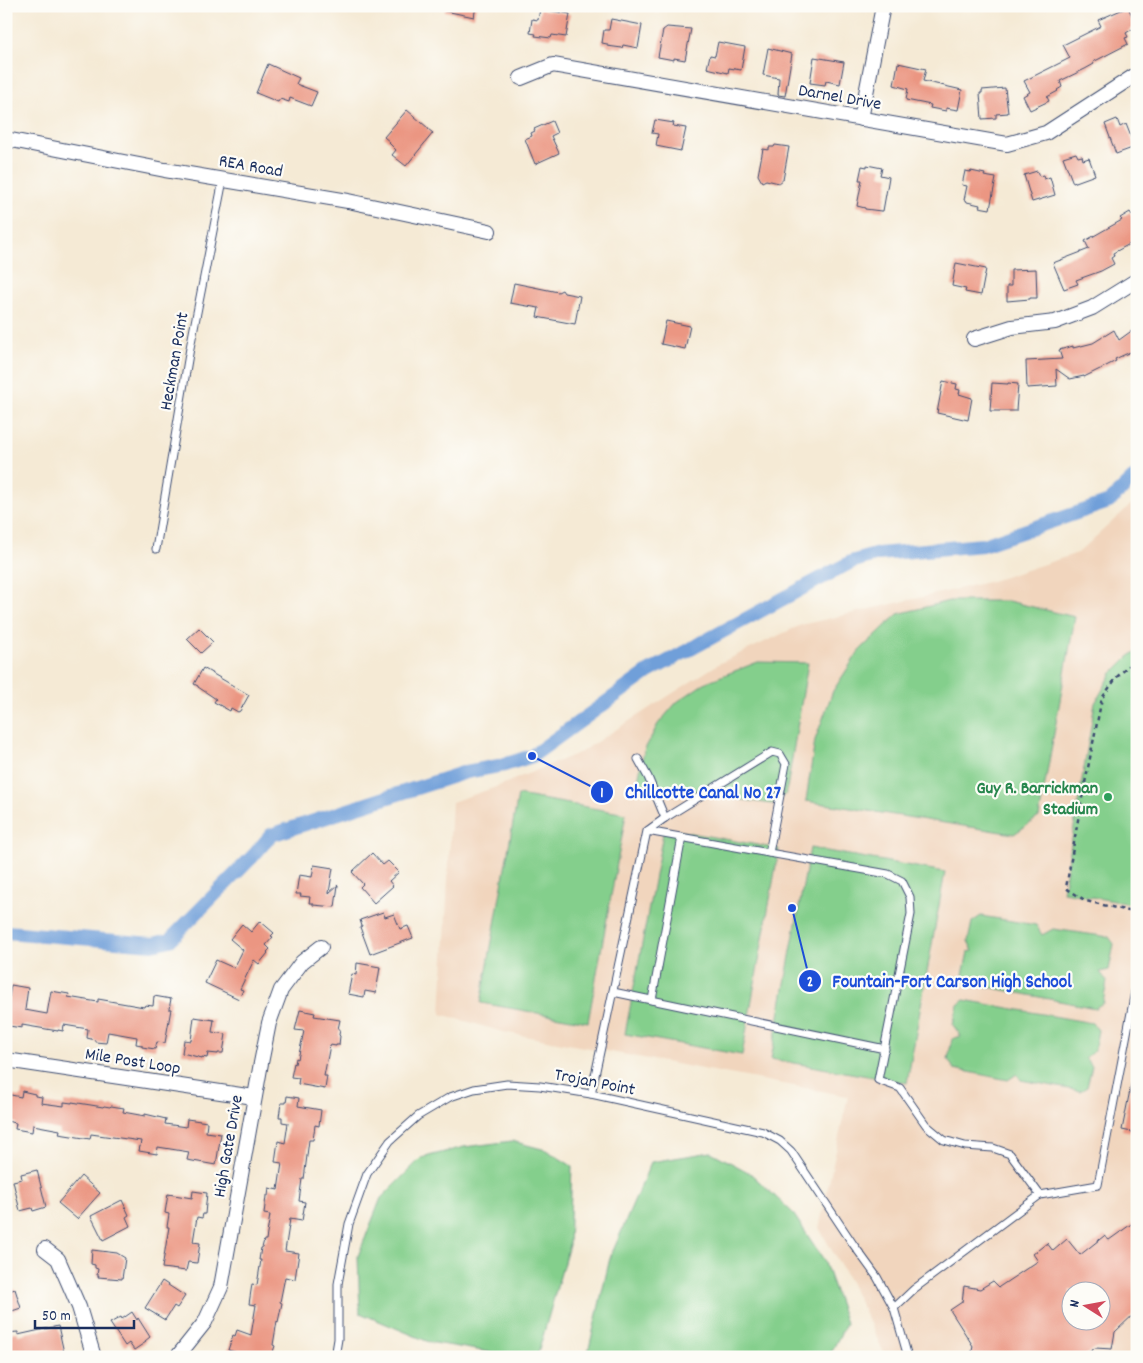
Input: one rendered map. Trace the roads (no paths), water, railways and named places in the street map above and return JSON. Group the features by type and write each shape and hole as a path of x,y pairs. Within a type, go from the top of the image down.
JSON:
{"street":[{"path":"861,118 883,6"},
{"name":"Darnel Drive","path":"521,78 553,65 1007,144 1046,133 1137,74"},
{"name":"REA Road","path":"6,139 223,180 348,201 489,231"},
{"path":"974,339 1012,327 1055,322 1092,308 1137,280"},
{"name":"High Gate Drive","path":"178,1357 205,1322 222,1288 254,1097 269,1023 281,990 302,962 321,947"},
{"name":"Mile Post Loop","path":"6,1060 254,1097"},
{"path":"45,1249 58,1259 79,1307 94,1357"}],"lane":[{"name":"Heckman Point","path":"156,549 190,348 223,180"},
{"path":"591,1094 647,831 772,752 780,754 786,764 769,853"},
{"path":"638,759 648,777 665,818"},
{"path":"647,831 888,874 902,881 910,897 911,914 878,1080 900,1088 926,1125 944,1140 965,1146 992,1148 1010,1154 1040,1195"},
{"path":"652,1000 682,837"},
{"path":"894,1308 914,1289 1040,1195 1098,1184 1137,981"},
{"path":"613,992 885,1049"},
{"name":"Trojan Point","path":"335,1357 338,1339 338,1284 349,1224 366,1174 390,1141 418,1116 450,1097 474,1089 508,1084 540,1086 591,1094 762,1132 780,1141 791,1151 877,1277 894,1308 908,1357"}],"waterway":[{"path":"6,932 153,944 170,940 254,855 271,835 466,772 504,765 532,756 648,672 851,562 878,554 983,545 1109,502 1137,475"}],"place":[{"name":"Chillcotte Canal No 27","path":"532,756"},
{"name":"Guy R. Barrickman Stadium","path":"1108,797"},
{"name":"Fountain-Fort Carson High School","path":"792,908"}]}
